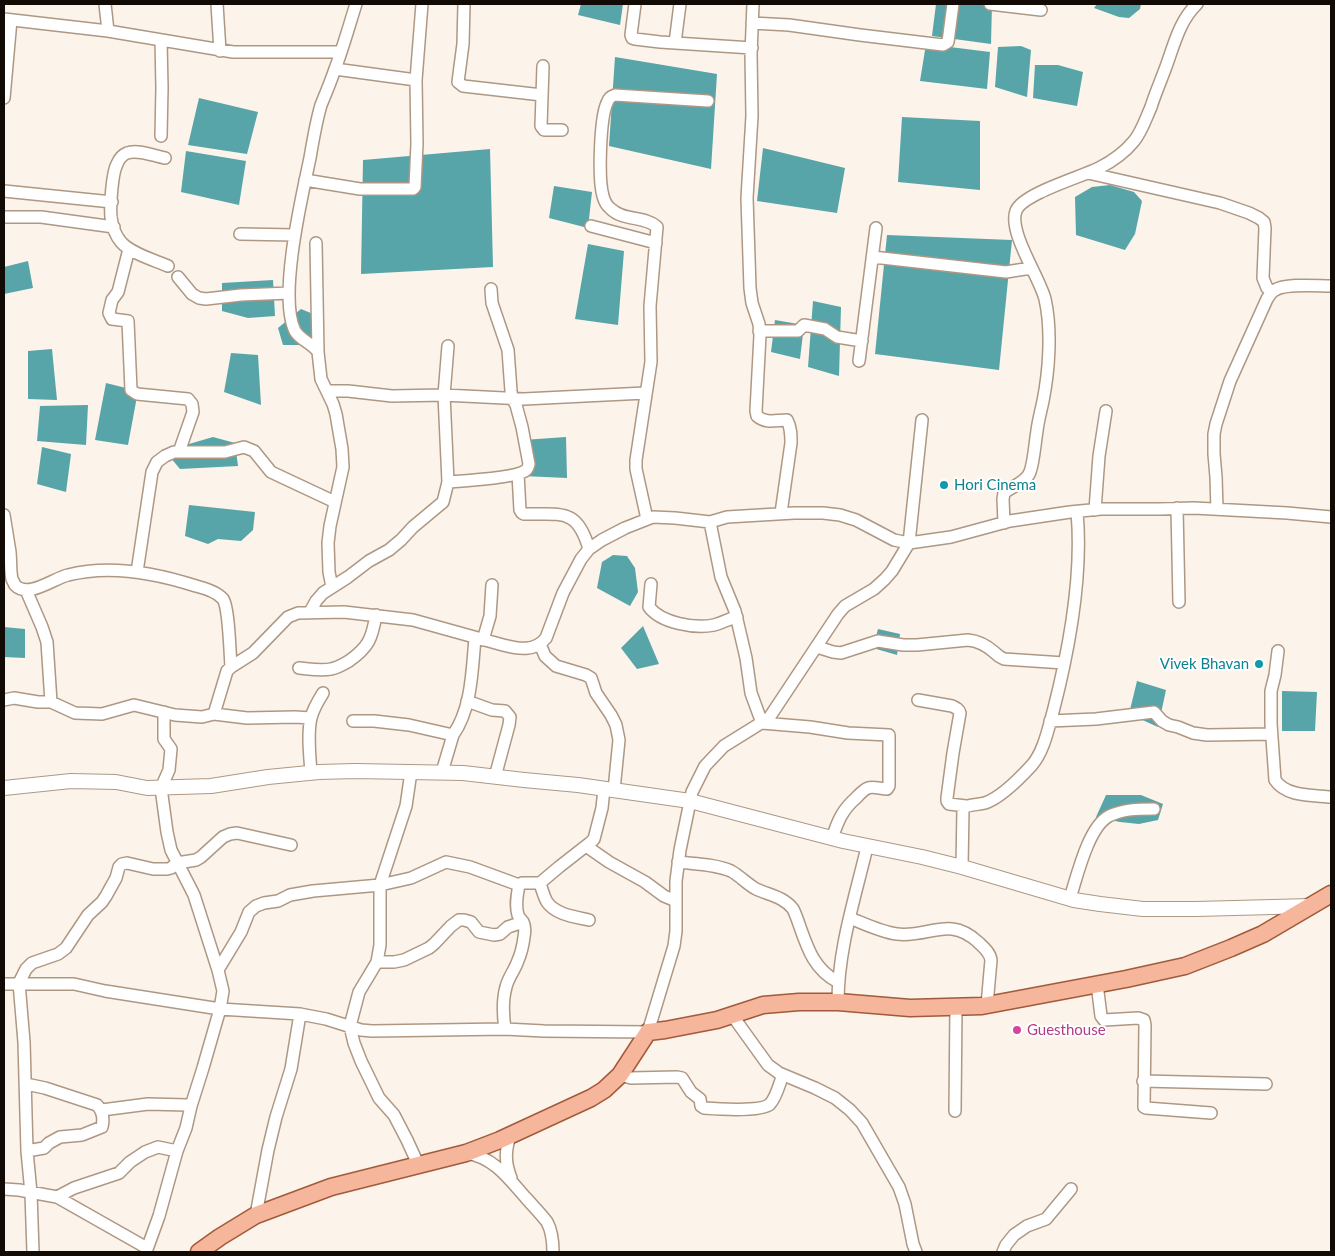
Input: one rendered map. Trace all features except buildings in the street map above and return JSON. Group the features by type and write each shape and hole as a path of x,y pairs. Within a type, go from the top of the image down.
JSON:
{"main road":[{"path":"199,1252 256,1215 331,1187 466,1153 510,1136 591,1098 604,1090 620,1075 638,1044 648,1032 717,1020 763,1005 799,1002 838,1002 910,1008 987,1005 1097,984 1185,966 1209,958 1263,934 1331,894"}],"street":[{"path":"105,4 108,31"},
{"path":"217,4 220,51"},
{"path":"318,352 296,333 290,308 290,278 295,234 321,106 356,4"},
{"path":"305,180 360,188 413,189 416,187 416,80 422,4"},
{"path":"464,4 463,44 458,82 463,86 542,95"},
{"path":"635,4 632,38 752,48"},
{"path":"675,43 680,4"},
{"path":"753,4 752,116 747,198 752,303 757,317 760,349 756,411 757,416 761,420 787,420 789,424 791,443 781,513"},
{"path":"752,23 789,25 943,45 948,42 953,4"},
{"path":"990,4 1041,10"},
{"path":"1004,523 1004,494 1022,482 1030,471 1047,370 1047,312 1044,298 1016,229 1014,220 1016,210 1021,203 1032,196 1088,173 1109,162 1134,141 1147,117 1178,32 1197,4"},
{"path":"4,98 7,20 108,31 220,51 252,53 341,52"},
{"path":"161,40 161,136"},
{"path":"543,66 542,129 562,130"},
{"path":"335,69 416,80"},
{"path":"647,519 636,469 636,460 651,362 650,306 657,227 655,224 615,213 609,208 603,196 601,165 603,116 606,103 614,95 708,101"},
{"path":"165,158 138,152 127,153 120,158 113,180 111,215 119,240 129,249 168,266"},
{"path":"1088,173 1220,203 1259,218 1264,222 1265,228 1263,278 1268,288 1272,291"},
{"path":"4,191 112,202"},
{"path":"4,217 41,218 114,226"},
{"path":"591,226 656,244"},
{"path":"859,361 876,228"},
{"path":"240,234 295,234"},
{"path":"316,243 318,352 321,379 336,414 343,467 328,543 329,572 332,587"},
{"path":"129,249 118,292 112,300 109,313 112,319 128,321 131,390 137,394 188,399 192,404 193,412 179,452"},
{"path":"873,257 1006,272 1031,268"},
{"path":"178,277 192,294 199,298 289,293"},
{"path":"1217,509 1214,454 1216,424 1230,381 1267,300 1272,291 1280,288 1306,285 1331,286"},
{"path":"448,482 518,474 528,468 522,427 512,398 508,350 492,303 491,289"},
{"path":"759,331 798,331 804,325 825,329 837,337 862,341"},
{"path":"310,612 320,597 332,587 369,561 389,550 442,502 448,482 444,395 448,346"},
{"path":"327,391 400,396 444,395 543,399 645,393"},
{"path":"1095,510 1099,456 1106,411"},
{"path":"4,984 74,984 105,991 220,1008 300,1014 326,1019 361,1030 372,1031 505,1029 648,1032 674,946 678,862 695,784 705,766 724,746 769,718 845,606 874,589 892,572 909,543 922,420"},
{"path":"137,572 152,472 158,462 165,456 179,452 225,452 244,447 250,448 254,450 271,472 335,502"},
{"path":"518,474 520,510 522,513 566,516 573,519 582,529 589,549"},
{"path":"1177,508 1179,602"},
{"path":"214,714 227,671 253,653 288,617 298,613 344,612 376,615 413,620 516,648 529,648 540,644 546,638 554,614 580,559 589,549 610,536 647,519 660,517 710,522 728,517 781,513 823,513 840,515 856,520 894,540 909,543 951,538 1004,523 1095,510 1194,508 1331,517"},
{"path":"918,700 952,706 957,708 960,713 947,798 950,804 966,806 994,799 1034,762 1041,750 1050,721 1072,621 1079,543 1078,512"},
{"path":"4,514 8,583 26,590 39,588 66,575 99,570 119,570 169,578 204,588 222,598 224,602 229,634 231,667"},
{"path":"710,522 721,577 730,596 746,658 752,693 762,723"},
{"path":"650,584 649,606 654,612 672,622 696,626 712,625 727,618 736,618"},
{"path":"442,772 453,735 464,712 479,639 487,631 492,585"},
{"path":"26,590 47,642 51,702"},
{"path":"299,668 330,670 347,662 365,648 373,630 376,615"},
{"path":"817,647 841,653 878,641 917,645 968,640 982,643 999,658 1064,663"},
{"path":"218,970 241,932 249,912 256,906 264,903 278,901 299,893 380,885 411,878 446,862 470,867 519,885 522,883 540,883 594,839 609,790 619,740 618,732 614,720 596,693 591,678 556,666 544,656 540,644"},
{"path":"1278,651 1271,691 1275,780 1278,785 1286,790 1331,797"},
{"path":"311,772 309,749 311,718 322,693"},
{"path":"4,700 14,698 51,702 75,713 102,714 134,705 164,712 202,717 214,714 247,718 311,718"},
{"path":"467,701 492,710 505,711 510,717 495,777"},
{"path":"4,1189 56,1198 147,1250 159,1216 177,1150 186,1128 223,992 218,970 194,895 171,850 166,832 162,788 169,770 171,749 164,740 164,712"},
{"path":"1050,721 1096,719 1154,712 1169,726 1178,727 1193,733 1207,735 1272,734"},
{"path":"353,721 409,725 453,735"},
{"path":"762,723 810,727 848,733 889,735 889,786 887,789 868,788 851,803 842,812 832,838"},
{"path":"4,788 71,781 116,782 147,788 210,786 311,772 462,773 690,801 868,847 962,867 1070,898 1100,904 1143,909 1311,906"},
{"path":"411,772 406,806 380,885 380,937 377,962 359,992 350,1026 360,1062 380,1098 394,1115 418,1164"},
{"path":"962,867 963,808 966,806"},
{"path":"1070,898 1085,849 1104,820 1109,816 1131,809 1154,809"},
{"path":"33,1252 31,1193 27,1151 24,1042 19,983 26,969 32,963 58,954 66,948 88,915 106,896 122,864 127,863 163,869 171,868 177,863 196,860 223,837 237,833 291,845"},
{"path":"586,846 609,862 645,882 664,896 676,900"},
{"path":"838,1002 838,982 844,941 868,847"},
{"path":"678,862 731,871 756,889 782,899 792,908 818,967 826,975 838,982"},
{"path":"540,883 551,907 564,914 589,920"},
{"path":"505,1029 504,995 509,978 522,950 525,930 516,908 519,885"},
{"path":"850,918 896,934 916,934 945,928 960,930 968,934 991,956 987,1005"},
{"path":"377,962 404,960 429,948 459,920 471,922 479,932 494,935 500,934 508,927 523,922"},
{"path":"1097,984 1101,1016 1104,1020 1138,1018 1144,1020 1144,1107 1211,1113"},
{"path":"955,1111 956,1006"},
{"path":"256,1215 268,1150 291,1069 300,1014"},
{"path":"732,1015 768,1065 783,1075 836,1098 862,1123 899,1187 905,1204 909,1231 916,1252"},
{"path":"620,1075 631,1078 677,1076 682,1078 691,1092 700,1099 701,1106 704,1108 761,1109 770,1103 783,1075"},
{"path":"1143,1081 1266,1084"},
{"path":"26,1084 45,1088 97,1105 102,1110 103,1122 102,1127 82,1135 60,1137 44,1148 27,1151"},
{"path":"102,1110 148,1104 187,1105"},
{"path":"510,1136 506,1150 506,1160 507,1169 513,1182"},
{"path":"56,1198 74,1188 119,1173 130,1162 145,1152 158,1147 177,1150"},
{"path":"466,1153 477,1154 497,1166 513,1182 547,1222 551,1234 553,1252"},
{"path":"1003,1252 1014,1235 1027,1226 1046,1220 1071,1189"}],"water":[{"path":"581,4 623,4 620,25 578,15"},
{"path":"936,4 992,4 991,44 932,36"},
{"path":"1097,4 1141,4 1140,9 1129,18 1119,17 1094,8"},
{"path":"926,44 990,52 987,89 920,81"},
{"path":"1021,46 1031,50 1027,97 995,87 998,47"},
{"path":"615,57 717,74 711,169 609,146"},
{"path":"1035,65 1058,65 1083,72 1077,106 1033,98"},
{"path":"199,98 258,112 247,154 188,145"},
{"path":"902,117 980,121 980,190 898,182"},
{"path":"763,148 845,168 837,213 757,201"},
{"path":"490,149 493,267 361,274 363,160"},
{"path":"186,151 246,161 239,205 181,192"},
{"path":"1110,185 1134,192 1142,201 1135,234 1125,250 1076,235 1075,197 1092,187"},
{"path":"554,186 592,192 588,228 549,218"},
{"path":"887,235 1012,240 999,370 875,354"},
{"path":"588,244 624,251 618,325 575,319"},
{"path":"28,261 33,288 4,294 4,267"},
{"path":"273,280 275,316 248,318 222,311 222,283"},
{"path":"813,301 841,307 839,376 808,367"},
{"path":"301,309 318,316 318,345 283,345 278,328"},
{"path":"775,320 804,325 800,359 771,352"},
{"path":"52,349 57,400 28,399 28,351"},
{"path":"231,353 258,355 261,405 224,392"},
{"path":"106,383 138,391 128,445 95,440"},
{"path":"88,405 86,445 37,441 40,406"},
{"path":"213,437 235,443 238,466 180,469 165,451"},
{"path":"566,437 567,478 523,476 523,440"},
{"path":"42,447 71,454 66,492 37,484"},
{"path":"189,505 255,512 253,530 241,541 218,539 208,544 185,536"},
{"path":"613,555 627,556 635,568 638,592 630,606 597,588 602,562"},
{"path":"643,626 659,664 637,669 621,648"},
{"path":"4,627 25,629 25,658 4,657"},
{"path":"878,629 900,634 897,655 873,648"},
{"path":"1137,681 1166,690 1158,727 1129,714"},
{"path":"1282,691 1317,692 1315,731 1282,731"},
{"path":"1106,795 1141,795 1163,804 1158,820 1139,824 1120,822 1096,817"}],"place":[{"name":"Hori Cinema","path":"944,485"},
{"name":"Vivek Bhavan","path":"1259,664"},
{"name":"Guesthouse","path":"1017,1030"}]}
